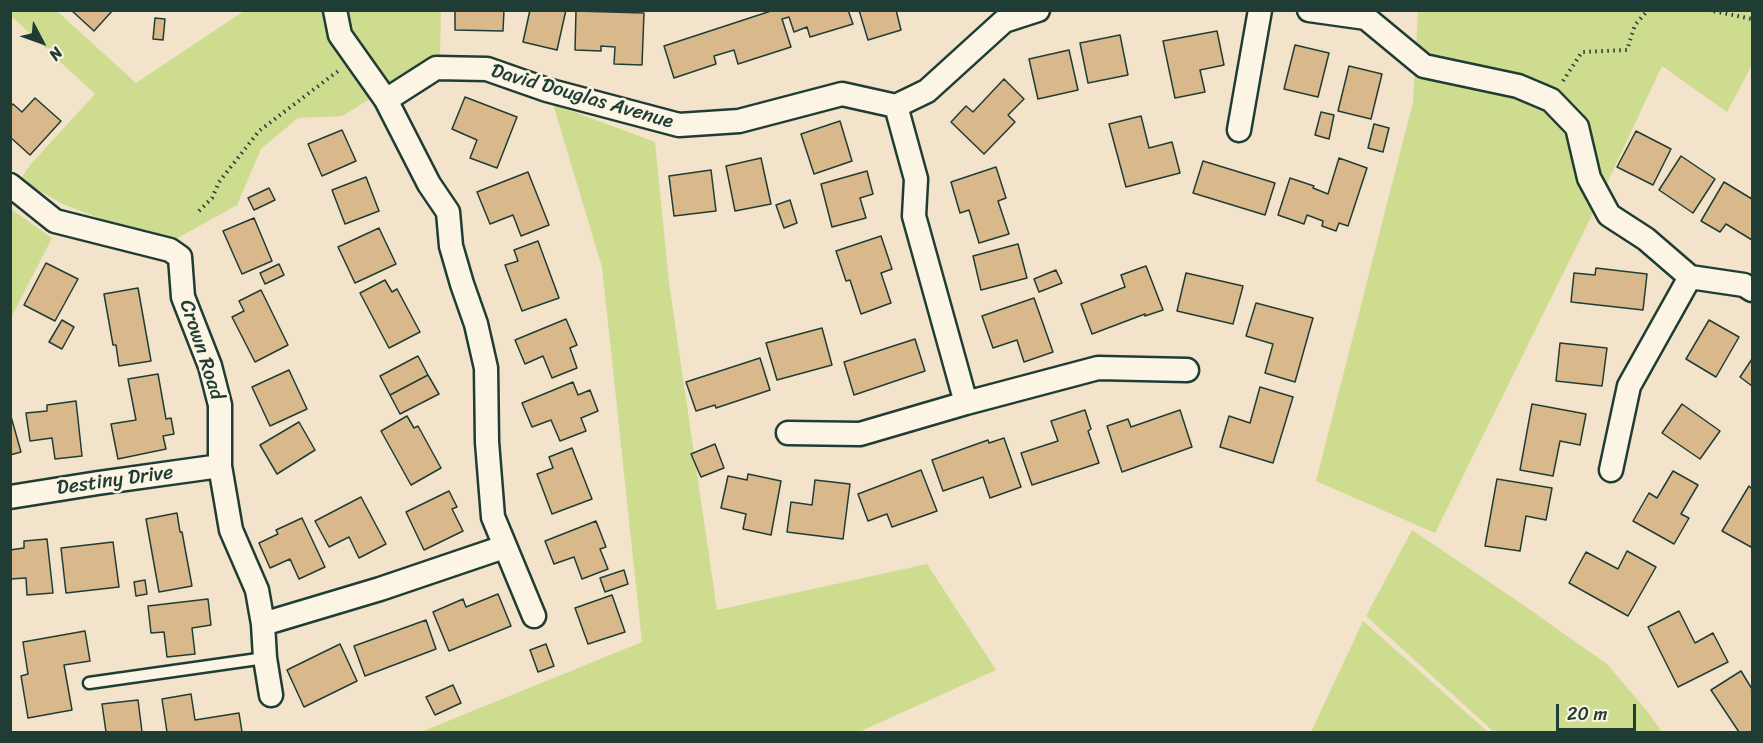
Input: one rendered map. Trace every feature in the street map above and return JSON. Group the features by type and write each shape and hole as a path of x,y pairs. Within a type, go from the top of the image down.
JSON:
{"street":[{"path":"335,10 340,35 386,100 429,184 448,212 451,246 476,324 486,368 488,476 493,517 534,616"},
{"path":"966,403 914,216 916,179 896,106 927,92 1004,21 1038,10"},
{"path":"1239,130 1260,10"},
{"path":"1309,10 1366,18 1424,66 1518,86 1551,100 1577,127 1589,178 1609,215 1646,238 1690,277 1744,285 1752,290"},
{"name":"David Douglas Avenue","path":"386,100 436,68 487,69 547,90 680,125 739,121 842,94 896,106"},
{"name":"Crown Road","path":"10,186 55,221 170,250 180,257 183,297 210,366 220,405 220,466 231,530 256,590 263,624 265,658 271,695"},
{"path":"1611,470 1629,386 1690,277"},
{"path":"788,433 860,434 1098,368 1187,370"},
{"name":"Destiny Drive","path":"10,497 220,466"},
{"path":"263,624 381,589 504,547"}],"lane":[{"path":"88,683 265,658"}],"path":[{"path":"1551,100 1582,52 1626,50 1635,26 1648,10"},
{"path":"1708,10 1752,19"},
{"path":"199,211 212,198 219,182 259,131 357,59"}],"green space":[{"path":"10,11 57,11 136,83 244,11 441,11 440,54 342,116 298,118 261,149 237,205 172,241 125,228 65,205 20,180 30,165 95,94 11,16"},
{"path":"1418,11 1752,11 1752,65 1727,112 1662,66 1593,213 1435,533 1316,481 1413,102"},
{"path":"553,104 655,142 669,283 717,610 927,564 996,670 859,732 421,732 642,642 602,267"},
{"path":"11,209 52,238 11,318"},
{"path":"1412,530 1607,664 1662,732 1494,732 1366,616"},
{"path":"1363,621 1488,732 1311,732"}],"building":[{"path":"71,10 113,10 94,31"},
{"path":"455,10 504,10 503,31 455,30"},
{"path":"530,10 566,10 557,50 523,42"},
{"path":"774,10 848,10 853,24 810,37 807,27 794,32 789,17 782,19 791,47 738,64 734,50 714,56 716,64 674,78 664,46"},
{"path":"859,10 896,10 901,30 868,40"},
{"path":"576,11 644,13 642,65 614,64 615,47 601,46 601,51 575,50"},
{"path":"155,18 165,19 163,40 153,39"},
{"path":"1217,31 1224,65 1200,70 1205,92 1175,98 1163,41"},
{"path":"1120,35 1128,75 1088,83 1080,43"},
{"path":"1295,45 1329,53 1318,97 1284,89"},
{"path":"1069,50 1078,90 1038,99 1029,59"},
{"path":"1349,66 1382,74 1371,119 1338,111"},
{"path":"1004,79 1024,99 1008,115 1015,122 984,154 951,122 966,106 973,112"},
{"path":"465,97 517,117 497,168 470,158 477,140 452,129"},
{"path":"35,98 61,121 30,155 10,137 10,107 13,104 22,112"},
{"path":"1321,112 1334,115 1329,139 1315,135"},
{"path":"1141,116 1149,148 1172,142 1180,173 1126,187 1109,124"},
{"path":"840,121 852,161 814,174 801,134"},
{"path":"1374,124 1389,128 1383,152 1368,148"},
{"path":"342,130 356,161 322,176 308,144"},
{"path":"1636,131 1671,149 1653,185 1617,167"},
{"path":"1681,156 1715,179 1693,213 1659,190"},
{"path":"761,158 771,204 735,211 726,166"},
{"path":"1339,158 1367,168 1348,226 1339,223 1336,231 1322,226 1323,221 1307,215 1304,224 1278,215 1290,178 1314,186 1313,188 1328,194"},
{"path":"1203,161 1275,183 1265,215 1193,193"},
{"path":"996,167 1006,198 998,201 1009,234 979,243 969,210 960,213 951,182"},
{"path":"711,170 716,211 674,216 669,176"},
{"path":"867,171 873,194 860,198 866,218 832,227 821,184"},
{"path":"528,172 549,225 521,236 513,215 490,224 477,192"},
{"path":"366,177 379,211 345,224 332,190"},
{"path":"1724,182 1752,199 1752,240 1726,224 1720,232 1701,221"},
{"path":"269,188 275,200 254,210 248,198"},
{"path":"790,200 797,223 784,228 776,205"},
{"path":"254,218 272,261 242,274 223,231"},
{"path":"379,228 396,264 355,283 338,247"},
{"path":"881,236 892,269 881,273 891,303 861,314 850,280 846,281 836,251"},
{"path":"538,241 559,298 522,311 505,265 518,261 514,250"},
{"path":"1018,244 1027,278 981,290 973,256"},
{"path":"46,263 78,279 55,321 24,305"},
{"path":"279,264 284,275 265,284 260,273"},
{"path":"1146,266 1163,310 1145,316 1145,314 1092,334 1081,304 1125,287 1121,275"},
{"path":"1596,268 1647,274 1643,310 1571,302 1574,273 1595,275"},
{"path":"1056,270 1062,283 1039,292 1034,279"},
{"path":"1186,273 1243,286 1233,324 1177,311"},
{"path":"385,280 392,292 397,289 420,332 389,348 360,293"},
{"path":"138,288 151,361 119,366 104,294"},
{"path":"261,290 288,345 255,362 232,317 244,311 239,301"},
{"path":"1034,298 1053,352 1024,362 1017,340 993,348 982,316"},
{"path":"1256,303 1313,318 1295,382 1265,373 1273,344 1246,336"},
{"path":"566,319 577,345 570,348 577,368 552,378 543,356 525,364 515,340"},
{"path":"62,320 74,327 62,349 49,342"},
{"path":"1709,320 1739,337 1716,377 1686,359"},
{"path":"822,328 832,365 777,380 766,343"},
{"path":"915,339 925,371 854,395 844,362"},
{"path":"1560,343 1607,348 1602,386 1556,381"},
{"path":"418,356 428,375 390,395 380,376"},
{"path":"760,358 770,390 716,408 715,405 696,411 686,382"},
{"path":"1752,359 1752,386 1740,377"},
{"path":"289,370 307,409 270,426 252,387"},
{"path":"158,374 166,419 171,418 174,434 163,436 166,449 118,459 111,424 136,420 128,379"},
{"path":"428,375 439,394 400,414 390,395"},
{"path":"573,382 578,395 590,390 598,411 581,418 586,431 560,441 551,420 532,427 522,403"},
{"path":"1260,387 1293,397 1273,463 1220,447 1229,416 1250,423"},
{"path":"76,401 82,456 55,459 52,438 30,441 26,413 47,411 47,405"},
{"path":"1532,404 1586,414 1580,445 1560,441 1553,476 1520,470"},
{"path":"1682,404 1720,431 1700,459 1662,433"},
{"path":"1085,410 1091,429 1088,431 1099,463 1032,485 1021,453 1058,441 1051,421"},
{"path":"1180,410 1192,447 1122,472 1107,426 1128,419 1131,427"},
{"path":"10,413 21,452 10,455"},
{"path":"407,416 414,428 418,426 441,468 411,485 381,431"},
{"path":"299,422 315,450 277,474 260,445"},
{"path":"1004,438 1021,487 990,498 983,477 943,491 932,460 988,440 989,443"},
{"path":"715,444 724,468 701,477 691,454"},
{"path":"572,448 592,499 552,514 537,474 553,468 549,457"},
{"path":"921,470 937,511 892,527 887,514 868,521 858,494"},
{"path":"1673,471 1698,485 1681,514 1689,518 1674,544 1633,521 1649,493 1657,498"},
{"path":"748,474 781,481 771,535 743,529 746,514 721,508 728,476 747,480"},
{"path":"1497,479 1552,488 1546,520 1526,516 1520,551 1485,546"},
{"path":"815,480 850,484 843,539 787,532 791,502 812,505"},
{"path":"1749,486 1752,489 1751,547 1722,531"},
{"path":"449,491 457,507 452,509 463,531 424,550 406,512"},
{"path":"361,497 386,544 359,558 349,537 329,547 315,521"},
{"path":"177,513 192,586 159,592 146,519"},
{"path":"302,518 325,567 299,579 290,559 270,568 259,543 278,534 276,530"},
{"path":"596,521 606,547 600,549 608,569 582,579 574,557 554,564 545,541"},
{"path":"47,539 53,593 27,595 26,578 10,579 10,550 24,548 24,541"},
{"path":"113,542 119,587 66,593 61,548"},
{"path":"1627,551 1656,567 1628,616 1569,583 1586,552 1618,569"},
{"path":"624,570 628,584 605,592 600,578"},
{"path":"145,580 147,594 136,596 134,582"},
{"path":"498,594 511,626 449,651 433,612 463,599 466,607"},
{"path":"612,595 625,632 588,644 575,608"},
{"path":"208,599 211,625 192,628 195,654 167,657 164,632 151,633 148,606"},
{"path":"1679,611 1695,643 1713,633 1728,662 1678,687 1648,627"},
{"path":"426,620 436,649 365,676 354,646"},
{"path":"85,631 90,661 64,665 72,710 28,718 21,676 28,674 23,642"},
{"path":"340,644 357,681 304,707 287,670"},
{"path":"546,644 554,666 538,672 530,650"},
{"path":"1741,671 1752,689 1752,732 1739,732 1711,690"},
{"path":"453,685 461,703 435,715 426,697"},
{"path":"191,694 195,720 239,713 242,732 167,732 162,699"},
{"path":"138,700 142,732 106,732 102,704"}]}
